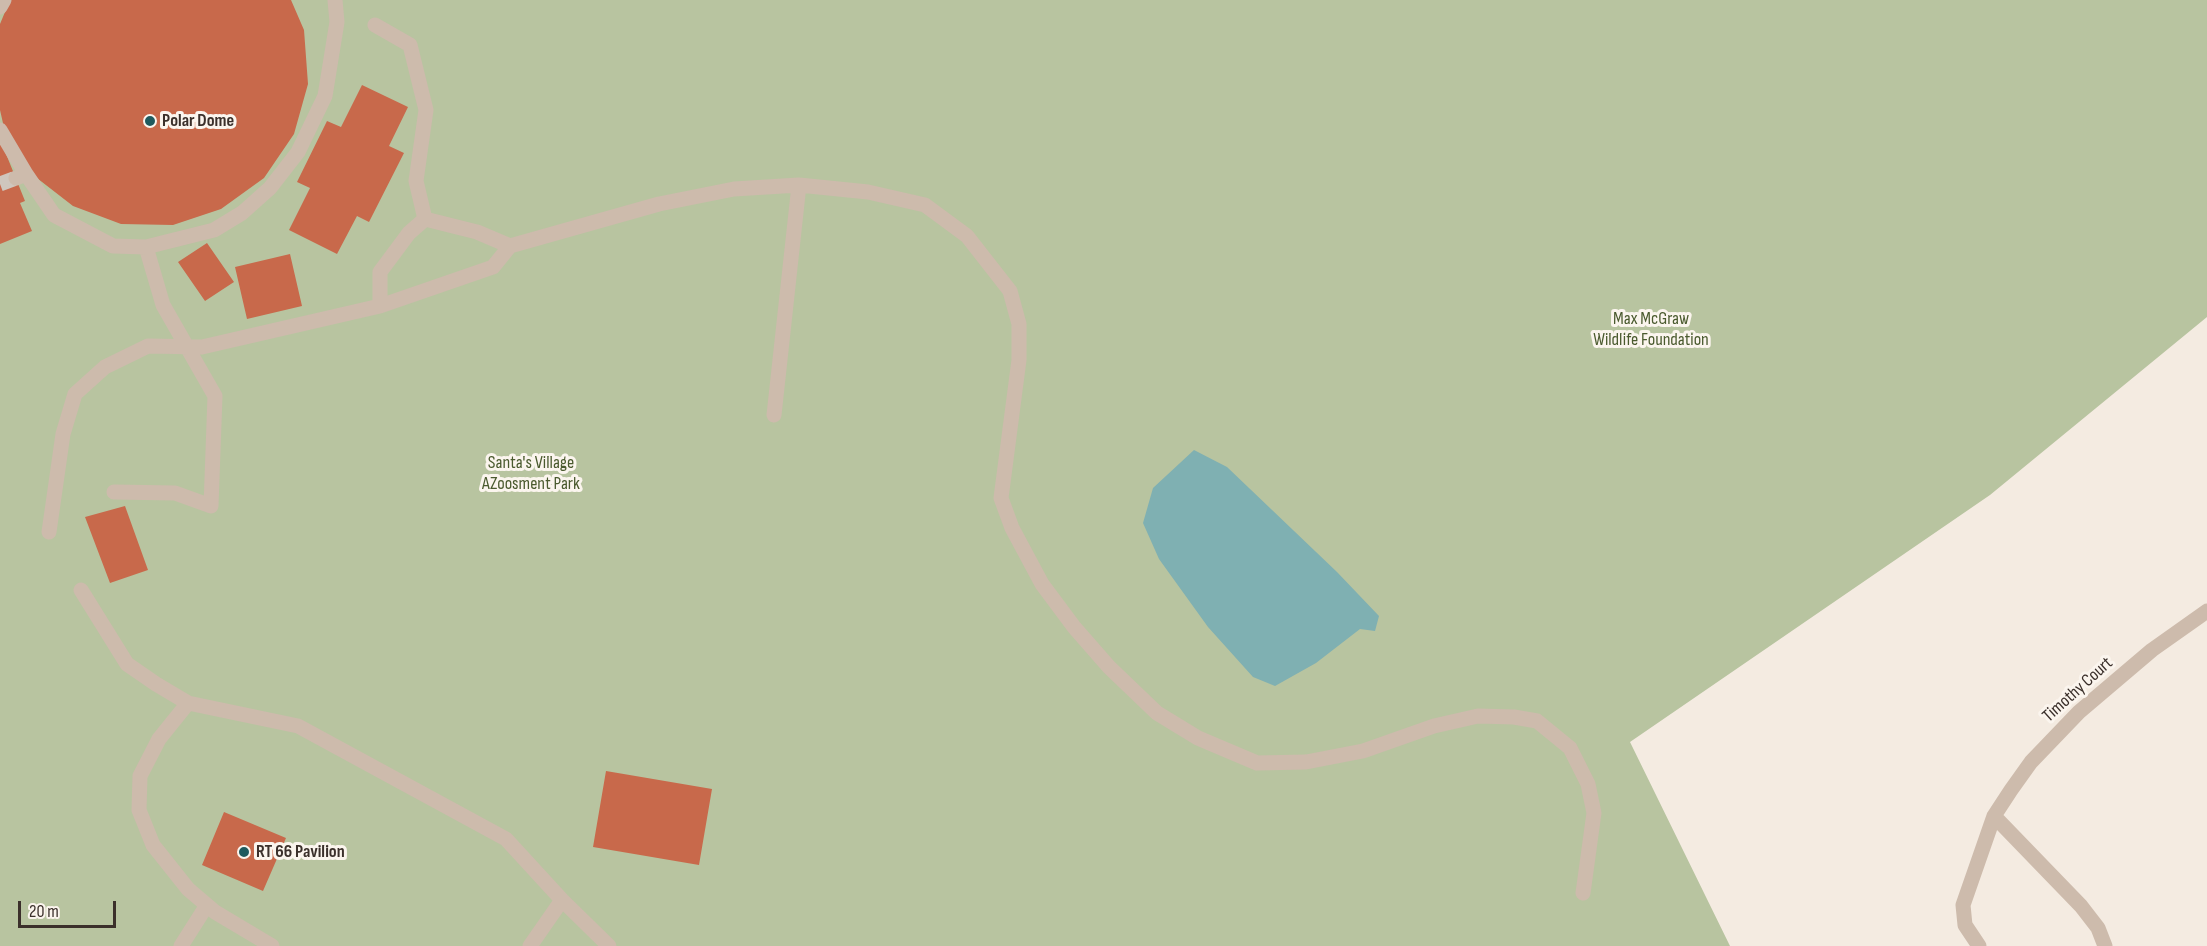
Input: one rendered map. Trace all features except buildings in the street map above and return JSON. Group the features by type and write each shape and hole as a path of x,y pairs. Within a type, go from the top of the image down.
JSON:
{"street":[{"path":"0,7 4,0"},
{"path":"0,130 21,176 54,215 113,246 146,247 214,230 242,213 270,188 298,152 325,96 337,22 335,0"},
{"path":"375,25 410,45 426,110 416,182 425,219"},
{"path":"774,415 799,185"},
{"path":"49,532 63,434 75,394 105,367 148,346 202,347 380,306 493,267 510,246 659,204 734,189 799,185 868,192 926,205 967,236 1010,291 1019,324 1019,360 1001,498 1012,528 1042,584 1074,627 1109,667 1157,712 1198,738 1257,764 1306,762 1363,750 1434,726 1478,716 1514,717 1537,721 1570,748 1588,784 1594,813 1583,893"},
{"path":"425,219 477,232 510,246"},
{"path":"380,306 380,272 409,233 425,219"},
{"path":"114,492 175,493 211,506 215,396 163,305 146,247"},
{"path":"81,590 127,664 188,703 298,726 506,839 562,900 609,946"},
{"name":"Timothy Court","path":"1978,946 1965,925 1963,905 1994,816 2031,762 2079,712 2152,650 2207,611"},
{"path":"188,703 159,739 140,776 138,810 153,845 188,889 248,940 272,946"},
{"path":"1994,816 2081,906 2098,928 2105,946"},
{"path":"530,946 562,900"},
{"path":"182,946 207,905"}],"green space":[{"name":"Santa's Village AZoosment Park","path":"0,0 2207,0 2207,317 1990,495 1630,742 1730,946 0,946"}],"water":[{"path":"1194,450 1227,467 1337,572 1379,616 1375,631 1360,629 1316,663 1275,686 1253,677 1208,627 1159,559 1143,523 1153,488"}],"tunnel":[{"path":"0,184 16,178"}],"place":[{"name":"Polar Dome","path":"150,121"},
{"name":"RT 66 Pavilion","path":"244,852"}],"park label":[{"name":"Max McGraw Wildlife Foundation","path":"1651,329"}]}
